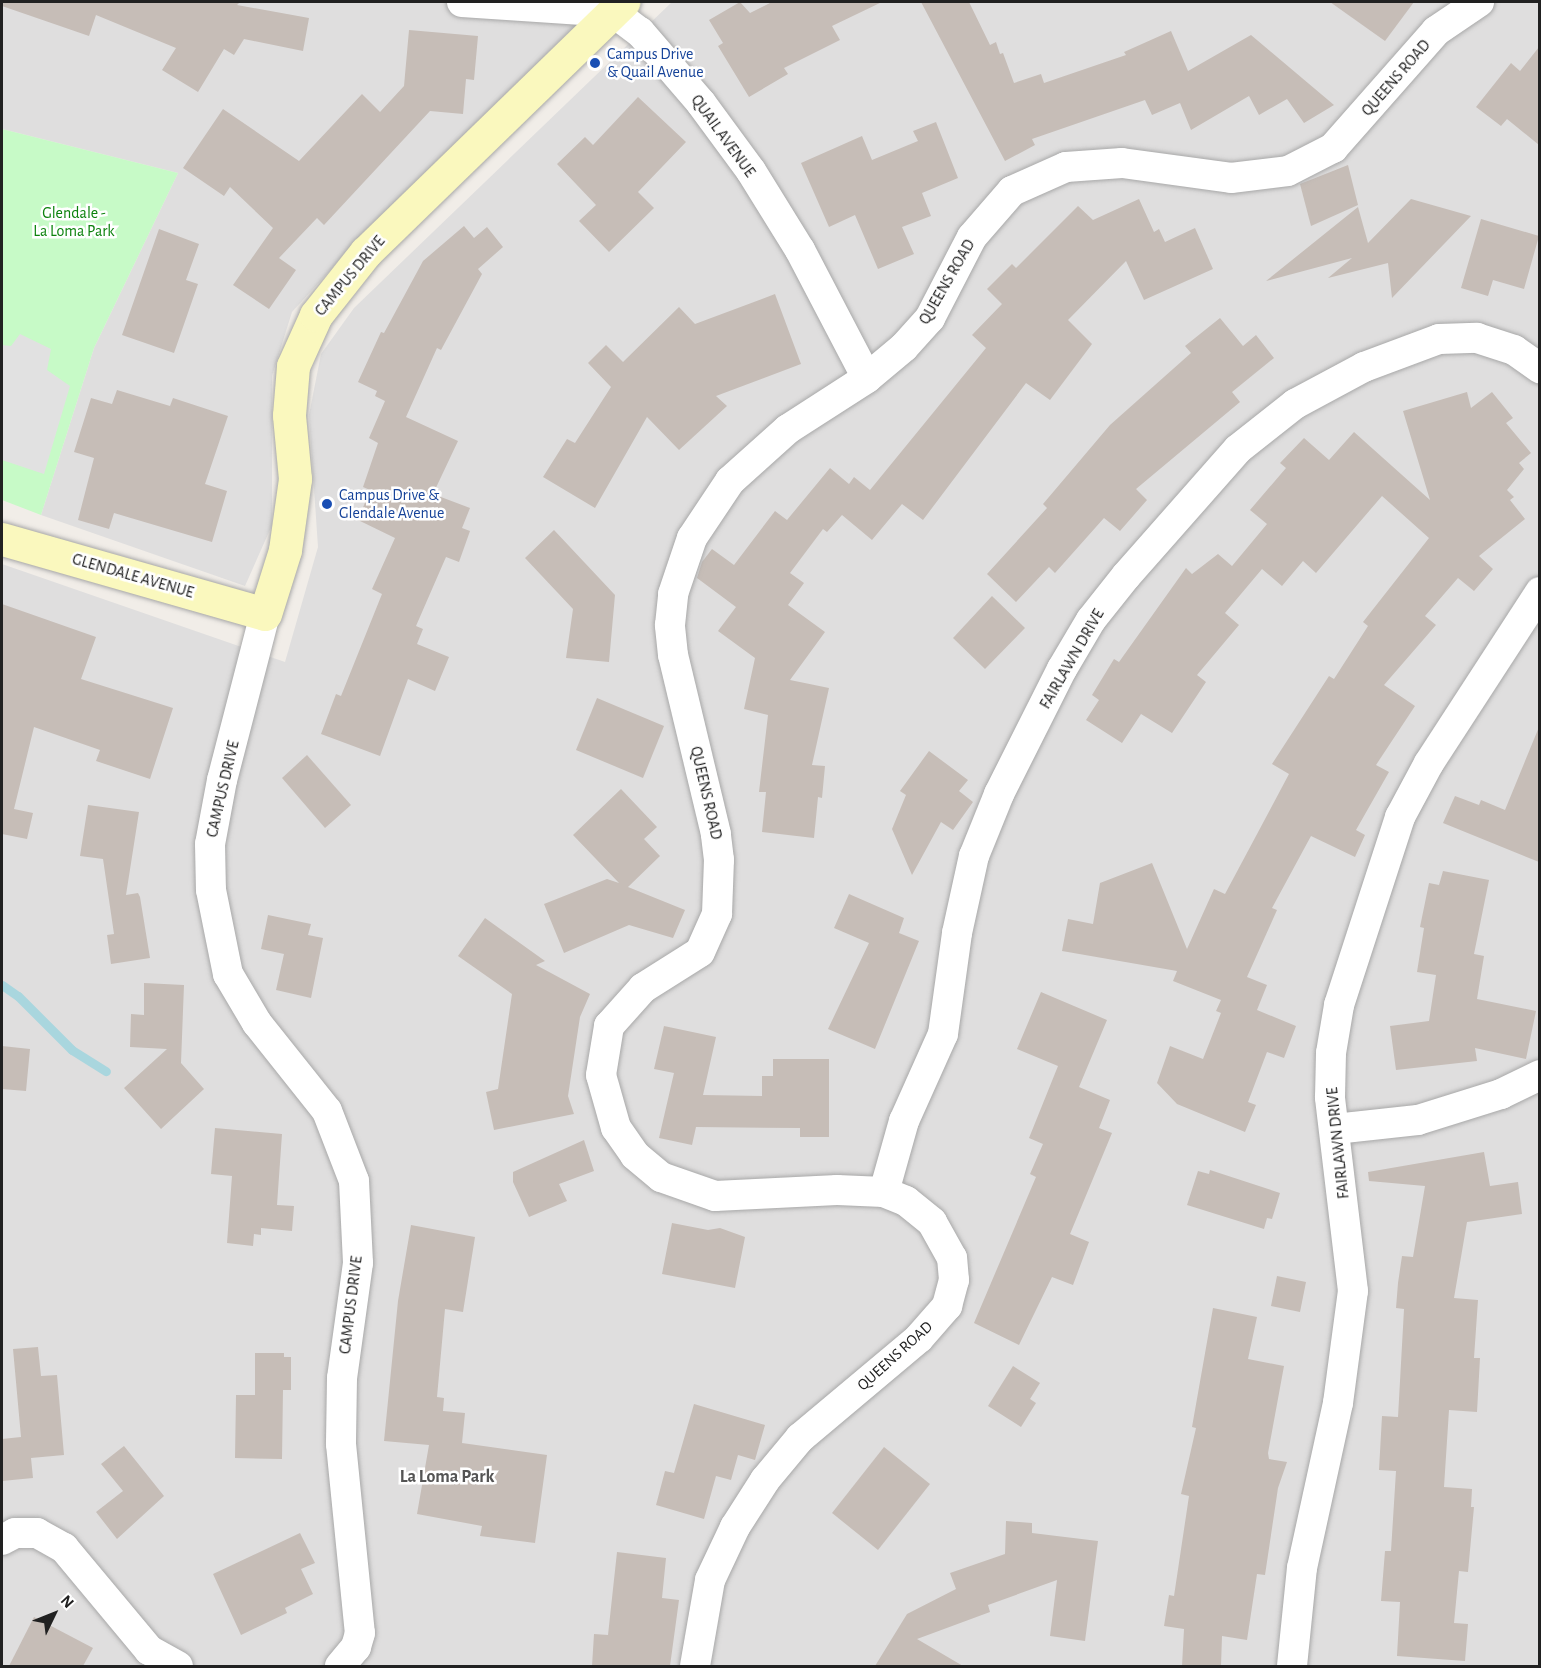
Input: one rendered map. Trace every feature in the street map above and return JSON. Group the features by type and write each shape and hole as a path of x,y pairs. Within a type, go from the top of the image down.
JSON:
{"street":[{"path":"462,2 618,7"},
{"name":"QUEENS ROAD","path":"695,1666 710,1580 735,1527 765,1480 800,1438 919,1338 947,1306 954,1280 952,1258 932,1222 906,1201 884,1192 837,1190 715,1196 686,1188 661,1177 635,1155 616,1128 601,1075 609,1026 643,988 700,952 717,915 719,860 716,834 673,655 670,625 681,565 692,538 730,482 788,429 867,378 904,347 930,318 972,237 1012,191 1038,177 1077,166 1122,163 1231,178 1288,171 1333,148 1436,32 1479,2"},
{"name":"QUAIL AVENUE","path":"618,7 701,103 751,171 800,250 867,378"},
{"name":"CAMPUS DRIVE","path":"340,1666 356,1647 360,1633 341,1444 342,1378 358,1263 354,1181 327,1111 257,1023 228,974 211,890 210,844 222,780 285,550 295,479 289,415 293,366 316,315 366,252 618,7"},
{"name":"FAIRLAWN DRIVE","path":"884,1192 904,1121 943,1034 957,933 974,856 999,794 1062,669 1112,594 1238,449 1295,404 1364,367 1439,339 1477,338 1514,350 1539,368"},
{"name":"GLENDALE AVENUE","path":"2,539 266,614"},
{"name":"FAIRLAWN DRIVE","path":"1292,1666 1302,1568 1338,1403 1353,1291 1335,1129 1331,1053 1339,1005 1400,817 1429,763 1539,592"},
{"path":"1335,1129 1418,1120 1501,1094 1539,1075"},
{"path":"2,1540 15,1533 37,1533 64,1548 149,1650 178,1666"}],"shaded area":[{"path":"2,2 600,2 354,244 292,312 272,376 272,525 245,586 41,515 94,348 178,173 2,129"},
{"path":"672,2 1539,2 1539,1666 2,1666 2,564 285,662 318,547 309,415 321,354 354,308"},
{"path":"20,334 51,349 47,370 70,386 44,474 2,460 2,345 11,346"}],"green space":[{"name":"Glendale - La Loma Park","path":"2,129 178,173 94,348 41,515 2,500"}],"building":[{"path":"2,2 240,2 237,5 309,18 303,51 244,39 234,55 224,49 198,92 162,70 176,48 96,15 89,36 2,6"},
{"path":"740,2 750,13 772,2 882,2 832,26 840,40 784,68 788,74 749,97 718,46 723,43 709,20"},
{"path":"921,2 969,2 990,45 996,42 1000,54 1003,53 1014,83 1041,74 1044,83 1126,55 1124,52 1171,31 1188,71 1251,35 1334,105 1304,123 1287,99 1259,115 1249,96 1191,130 1180,103 1152,115 1145,100 1032,139 1035,145 1005,161"},
{"path":"1330,2 1414,2 1385,41"},
{"path":"409,30 478,36 474,80 466,79 463,114 430,111 324,225 317,218 279,258 296,270 269,309 233,285 273,228 230,187 224,196 183,168 223,109 299,161 362,94 380,112 404,86"},
{"path":"1539,47 1539,145 1507,119 1501,126 1476,107 1511,63 1520,71"},
{"path":"638,97 686,142 638,192 654,208 609,252 579,221 596,205 557,164 585,137 593,145"},
{"path":"936,122 958,178 922,193 931,216 902,227 914,254 878,269 855,215 829,227 801,163 862,136 872,160 918,141 913,131"},
{"path":"1348,165 1358,205 1311,226 1300,184"},
{"path":"1139,199 1154,232 1159,229 1165,242 1195,228 1213,269 1144,300 1126,261 1068,320 1092,344 1050,400 1026,383 923,520 902,504 872,540 842,515 827,532 823,529 790,573 804,583 788,605 825,632 790,680 829,688 812,765 825,766 822,798 818,797 814,838 762,832 766,792 759,792 768,715 744,709 755,658 718,631 736,607 697,578 702,562 712,549 734,565 775,511 787,520 830,468 849,484 854,477 870,490 986,348 972,335 1002,304 987,289 1012,264 1016,268 1078,206 1093,220"},
{"path":"1411,199 1471,216 1392,298 1388,263 1328,278 1352,258 1266,281 1358,207 1368,243"},
{"path":"1481,219 1539,236 1524,289 1493,280 1488,296 1461,288"},
{"path":"464,226 474,238 487,227 503,247 478,269 482,274 441,350 437,348 406,417 458,441 433,494 470,508 462,528 470,531 459,562 446,557 416,626 423,629 417,644 449,657 435,691 408,679 380,756 321,734 336,694 341,696 382,594 372,589 395,538 358,520 370,490 363,487 378,443 369,438 385,401 375,396 377,391 358,382 381,332 384,333 423,261"},
{"path":"159,229 199,244 186,280 198,284 174,353 122,335"},
{"path":"775,294 801,364 716,396 727,406 679,450 647,417 595,508 543,477 567,439 575,443 611,387 588,363 606,345 623,362 679,307 695,324"},
{"path":"1220,318 1243,346 1256,335 1274,358 1232,392 1240,402 1136,489 1147,500 1120,531 1104,518 1055,573 1049,567 1016,602 987,574 1047,508 1043,504 1110,425 1191,353 1185,346"},
{"path":"117,390 170,406 173,398 228,416 205,484 227,491 212,542 114,513 109,529 78,520 94,458 74,452 91,398 112,404"},
{"path":"1467,392 1471,408 1492,392 1513,418 1506,423 1531,453 1519,463 1524,469 1507,490 1514,497 1510,500 1525,519 1479,556 1493,569 1474,591 1458,578 1425,616 1436,625 1384,685 1415,706 1376,765 1389,772 1356,830 1365,835 1355,857 1311,836 1272,908 1277,910 1247,977 1267,985 1257,1010 1296,1026 1284,1058 1267,1052 1248,1102 1256,1105 1245,1132 1177,1104 1157,1083 1170,1046 1203,1059 1221,1013 1216,1011 1221,1000 1173,981 1177,971 1062,951 1068,919 1093,924 1100,883 1152,863 1187,949 1214,889 1225,894 1289,774 1272,764 1329,676 1334,679 1368,626 1363,622 1429,538 1382,496 1316,573 1303,561 1282,586 1262,569 1225,613 1239,625 1197,675 1206,682 1172,733 1141,714 1122,743 1086,720 1099,700 1092,695 1114,659 1119,662 1186,568 1192,574 1218,554 1232,566 1267,524 1250,510 1286,468 1280,463 1304,438 1329,460 1354,432 1430,500 1403,411"},
{"path":"554,530 615,595 609,662 566,658 573,609 525,558"},
{"path":"992,596 1025,628 985,669 953,638"},
{"path":"2,604 96,637 81,679 173,708 150,779 96,761 100,750 34,727 14,809 33,813 27,839 2,834"},
{"path":"597,698 664,726 643,778 576,750"},
{"path":"1539,727 1539,862 1443,823 1455,796 1479,805 1481,800 1505,810"},
{"path":"929,751 968,780 959,791 973,802 953,830 941,822 912,875 892,829 906,795 900,791"},
{"path":"307,755 351,805 325,828 282,778"},
{"path":"621,789 657,827 644,839 660,856 628,887 685,910 673,938 629,925 564,953 544,904 607,879 619,883 573,835"},
{"path":"88,805 139,812 126,895 138,893 140,897 150,958 111,964 107,935 114,934 103,859 80,856"},
{"path":"1443,871 1489,880 1474,954 1484,956 1477,999 1536,1011 1526,1059 1475,1048 1477,1061 1396,1070 1390,1026 1429,1021 1436,975 1417,972 1424,928 1420,927 1429,883 1439,885"},
{"path":"849,894 904,918 899,933 919,941 875,1049 828,1029 869,943 834,928"},
{"path":"268,915 311,924 308,935 323,938 311,998 276,990 284,954 261,949"},
{"path":"485,918 545,961 536,965 590,994 580,1017 568,1096 574,1114 494,1130 486,1092 498,1089 512,994 458,956"},
{"path":"144,983 184,985 181,1063 204,1089 161,1129 124,1088 167,1049 130,1047 131,1014 144,1015"},
{"path":"1041,992 1107,1020 1079,1087 1110,1100 1099,1128 1112,1133 1070,1234 1089,1242 1073,1285 1052,1277 1019,1345 974,1323 1036,1177 1030,1174 1043,1144 1029,1138 1058,1066 1017,1049"},
{"path":"664,1026 716,1037 703,1095 762,1096 762,1076 773,1076 773,1059 829,1059 829,1137 800,1137 800,1128 696,1127 692,1145 659,1138 674,1073 654,1069"},
{"path":"2,1046 30,1049 26,1091 2,1089"},
{"path":"215,1128 282,1134 277,1205 294,1206 292,1231 261,1228 261,1235 254,1234 253,1246 227,1243 232,1176 211,1174"},
{"path":"584,1140 594,1171 559,1184 567,1201 529,1217 513,1182 513,1172"},
{"path":"1484,1152 1490,1186 1518,1182 1522,1214 1467,1222 1454,1298 1478,1300 1474,1358 1480,1358 1477,1412 1449,1410 1444,1487 1472,1489 1471,1507 1474,1507 1468,1572 1459,1571 1454,1623 1468,1624 1465,1661 1397,1656 1400,1602 1381,1601 1385,1551 1391,1551 1396,1471 1379,1470 1382,1416 1398,1417 1404,1309 1396,1308 1398,1283 1402,1256 1413,1257 1425,1186 1369,1181 1368,1172"},
{"path":"1210,1170 1280,1193 1272,1219 1267,1218 1264,1229 1187,1205 1198,1171 1209,1174"},
{"path":"672,1223 708,1230 720,1228 745,1237 735,1288 662,1274"},
{"path":"411,1225 475,1237 463,1312 445,1309 437,1397 444,1398 443,1411 465,1413 462,1443 547,1455 535,1543 480,1536 482,1526 417,1514 429,1445 384,1441 398,1301"},
{"path":"1277,1276 1306,1282 1300,1312 1271,1306"},
{"path":"1213,1308 1257,1317 1248,1359 1284,1366 1268,1453 1269,1459 1287,1462 1278,1488 1265,1575 1257,1574 1247,1640 1222,1636 1221,1666 1182,1666 1184,1629 1164,1626 1169,1595 1174,1596 1189,1496 1181,1494 1196,1428 1192,1427"},
{"path":"38,1347 41,1376 57,1375 64,1455 31,1458 33,1478 2,1481 2,1439 21,1437 13,1349"},
{"path":"255,1353 284,1353 284,1357 291,1357 291,1390 283,1390 282,1459 235,1458 236,1395 255,1395"},
{"path":"1013,1366 1040,1383 1030,1399 1036,1403 1021,1427 988,1406"},
{"path":"694,1404 765,1425 755,1460 738,1455 731,1480 716,1476 704,1519 656,1505 665,1471 674,1473"},
{"path":"124,1446 164,1496 117,1539 96,1512 123,1491 101,1464"},
{"path":"884,1447 930,1484 878,1550 832,1513"},
{"path":"1006,1521 1032,1523 1032,1533 1098,1541 1085,1641 1050,1636 1057,1580 988,1605 990,1612 917,1639 963,1666 875,1666 907,1614 956,1589 950,1573 1005,1554"},
{"path":"300,1533 315,1563 301,1569 313,1594 285,1608 287,1613 241,1635 213,1574"},
{"path":"617,1552 666,1558 662,1598 679,1600 670,1666 592,1666 594,1634 608,1635"},
{"path":"34,1617 93,1648 83,1666 9,1666"}],"waterway":[{"path":"2,985 18,996 72,1050 106,1071"}],"place":[{"name":"Campus Drive & Quail Avenue","path":"595,63"},
{"name":"Campus Drive & Glendale Avenue","path":"327,504"}],"district":[{"name":"La Loma Park","path":"447,1477"}]}
